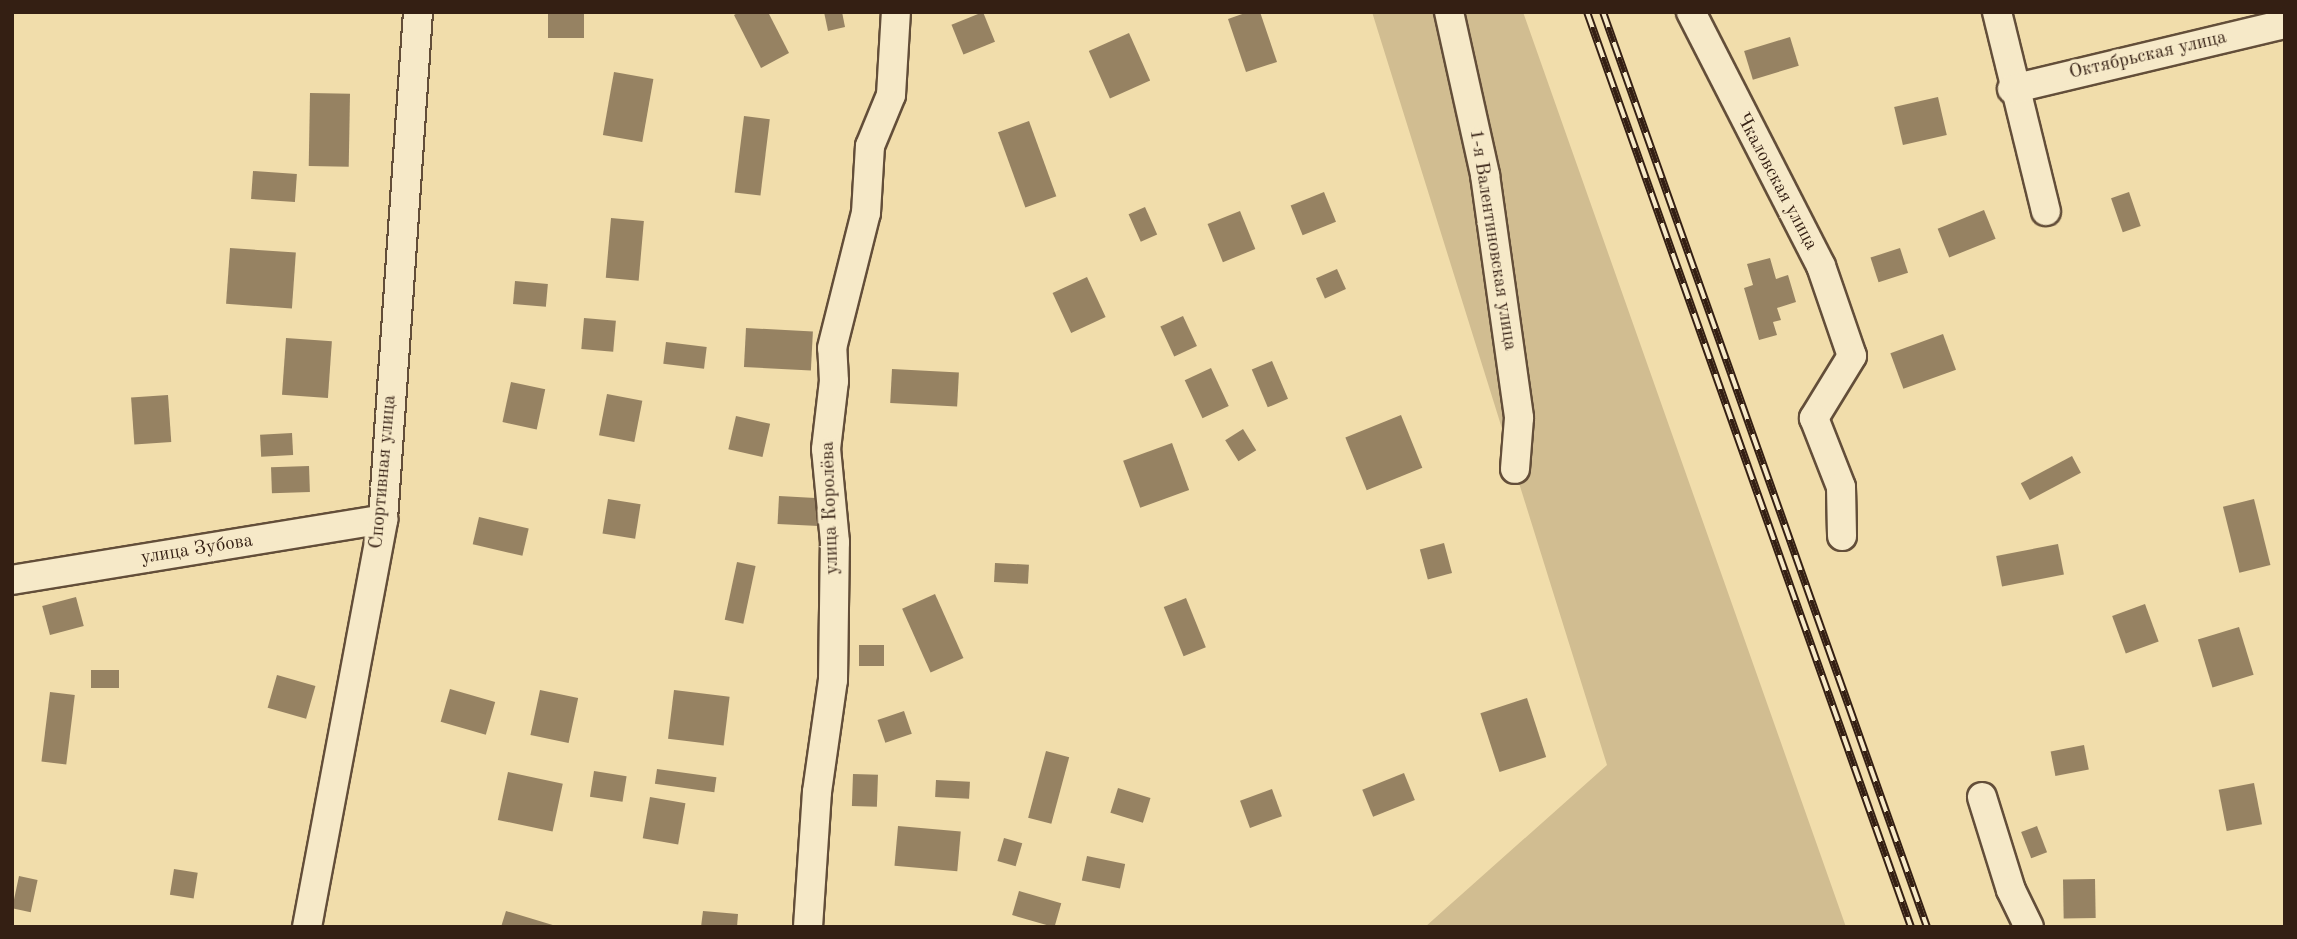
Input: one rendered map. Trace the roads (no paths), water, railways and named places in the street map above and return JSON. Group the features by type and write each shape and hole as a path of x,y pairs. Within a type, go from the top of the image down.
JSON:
{"street":[{"name":"Спортивная улица","path":"307,927 383,519 418,12"},
{"name":"улица Королёва","path":"808,927 817,792 832,680 835,542 826,449 834,381 832,348 866,214 870,146 891,95 897,12"},
{"name":"1-я Валентиновская улица","path":"1450,12 1485,175 1519,418 1515,469"},
{"name":"Чкаловская улица","path":"1691,12 1821,266 1852,356 1814,418 1841,487 1842,536"},
{"path":"1997,12 2012,89 2046,211"},
{"name":"Октябрьская улица","path":"2012,89 2285,24"},
{"name":"улица Зубова","path":"12,580 383,519"},
{"path":"1982,797 2011,890 2029,927"}],"railway":[{"path":"1587,12 1911,927"},
{"path":"1603,12 1927,927"}]}
